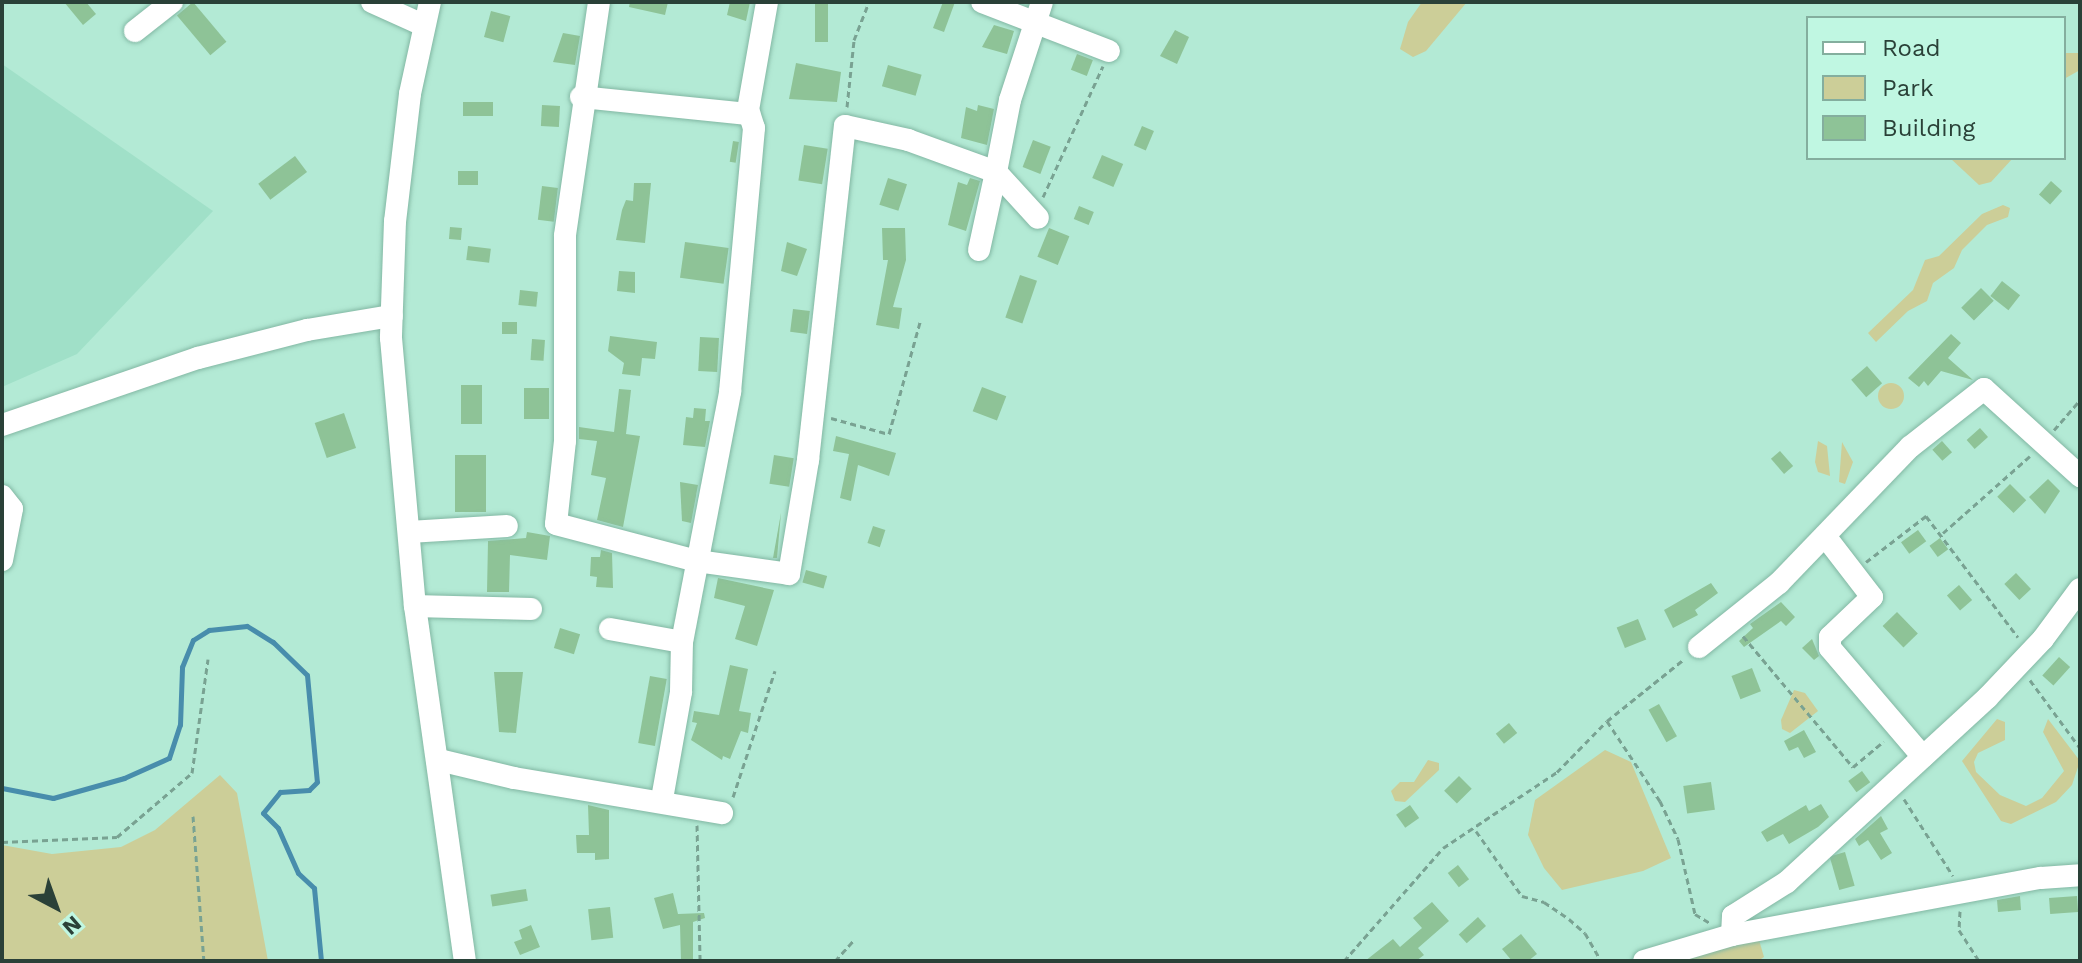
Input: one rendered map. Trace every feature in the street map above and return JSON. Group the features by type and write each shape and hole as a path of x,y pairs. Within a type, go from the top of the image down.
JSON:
{"street":[{"path":"135,31 172,2"},
{"path":"372,2 423,25"},
{"path":"430,2 423,25 395,221 392,316 415,606 465,961"},
{"path":"599,2 581,97 565,236 565,441 556,524 697,561 789,574 812,412 845,126 908,140 996,172 1038,218"},
{"path":"662,799 681,692 682,642 730,392 754,128 749,114 767,2"},
{"path":"982,2 1038,12 1109,51"},
{"path":"979,250 1038,12"},
{"path":"581,97 749,114"},
{"path":"2,425 198,358 307,330 392,316"},
{"path":"1699,647 1734,624 1825,536 1910,447 1984,389 2080,476"},
{"path":"2,496 12,509 2,560"},
{"path":"409,532 507,526"},
{"path":"1825,536 1872,597 1830,637 1830,648 1923,757"},
{"path":"1732,929 1733,916 1795,875 2025,658 2080,589"},
{"path":"415,606 531,609"},
{"path":"610,629 682,642"},
{"path":"439,760 514,778 662,799 711,812"},
{"path":"1644,961 1732,929 2080,875"}],"path":[{"path":"845,126 854,40 869,2"},
{"path":"1052,180 1096,86"},
{"path":"812,412 889,434 920,322"},
{"path":"1943,533 2043,443 2080,400"},
{"path":"1854,572 1926,516 1943,533 2080,748"},
{"path":"1734,624 1853,767 1899,728"},
{"path":"1344,961 1443,848 1476,831 1557,772 1607,721 1699,647"},
{"path":"2,842 117,837 192,773 208,659"},
{"path":"700,961 711,812 733,797 775,671"},
{"path":"1607,721 1629,747 1678,839 1695,914 1713,925 1732,929"},
{"path":"1893,784 1960,893 1959,930 1979,961"},
{"path":"193,816 204,961"},
{"path":"1476,831 1522,896 1544,902 1569,919 1585,933 1601,961"},
{"path":"835,961 853,941"}],"shaded area":[{"path":"2,64 213,211 77,354 2,387"}],"green space":[{"path":"1422,2 1467,2 1426,51 1413,57 1400,49 1408,22"},
{"path":"2066,53 2078,53 2080,70 2066,78"},
{"path":"1952,160 2011,160 1991,182 1979,185"},
{"path":"2003,205 2010,208 2008,217 1987,225 1962,250 1954,268 1933,283 1927,301 1908,311 1876,342 1868,333 1913,290 1925,260 1939,256 1982,214"},
{"path":"1891,383 1900,387 1904,396 1900,405 1891,409 1882,405 1878,396 1882,387"},
{"path":"1818,441 1827,446 1830,476 1818,472 1815,462"},
{"path":"1842,442 1853,462 1845,484 1839,482"},
{"path":"1794,690 1805,693 1818,711 1790,733 1782,729 1781,720"},
{"path":"1997,719 2005,722 2005,740 1978,753 1974,762 1976,772 2000,795 2026,806 2042,798 2064,771 2043,732 2048,719 2080,761 2072,785 2056,802 2011,824 2001,821 1962,761"},
{"path":"1605,750 1631,762 1671,858 1643,871 1562,890 1544,868 1528,835 1535,800"},
{"path":"1428,760 1439,763 1439,770 1405,802 1395,801 1391,791 1400,782 1414,782"},
{"path":"220,775 237,793 268,961 2,961 2,845 52,854 121,847 155,830"},
{"path":"1759,940 1764,957 1758,961 1671,961"}],"building":[{"path":"64,2 86,2 96,14 83,25"},
{"path":"193,2 226,42 210,55 177,15"},
{"path":"630,2 668,2 665,15 629,7"},
{"path":"730,2 750,2 746,21 727,15"},
{"path":"815,2 828,2 828,42 815,42"},
{"path":"943,2 955,2 944,32 933,28"},
{"path":"491,11 510,16 503,42 484,37"},
{"path":"994,25 1014,31 1007,54 982,47"},
{"path":"1175,30 1189,37 1177,64 1160,56"},
{"path":"563,33 580,36 575,65 553,62"},
{"path":"1077,54 1093,60 1087,76 1071,70"},
{"path":"796,63 841,72 837,102 789,99"},
{"path":"888,65 922,75 916,96 882,86"},
{"path":"463,102 493,102 493,116 463,116"},
{"path":"542,105 560,106 559,127 541,126"},
{"path":"978,105 994,109 987,145 961,138 966,107 977,111"},
{"path":"1142,126 1154,131 1146,150 1134,145"},
{"path":"1033,140 1051,147 1040,174 1023,167"},
{"path":"733,141 739,142 736,163 730,162"},
{"path":"804,145 828,149 822,184 798,181"},
{"path":"1102,155 1123,164 1113,187 1092,178"},
{"path":"295,156 307,172 270,200 258,184"},
{"path":"458,171 478,171 478,185 458,185"},
{"path":"888,178 907,184 898,211 879,205"},
{"path":"970,178 980,181 966,231 948,225 958,182 967,185"},
{"path":"2051,181 2062,191 2050,204 2039,194"},
{"path":"634,183 651,183 645,243 616,240 626,200 633,201"},
{"path":"542,186 558,188 554,222 538,220"},
{"path":"1079,206 1094,212 1089,225 1074,219"},
{"path":"450,227 462,228 461,240 449,239"},
{"path":"882,228 905,228 906,260 893,307 902,308 899,329 876,325 888,260 883,260"},
{"path":"1049,228 1069,236 1058,265 1037,257"},
{"path":"685,242 729,248 724,284 680,278"},
{"path":"787,242 807,249 797,276 781,271"},
{"path":"468,246 491,249 489,263 466,260"},
{"path":"619,271 635,272 635,293 617,291"},
{"path":"1020,275 1037,281 1022,323 1005,318"},
{"path":"2002,281 2020,295 2008,310 1990,296"},
{"path":"1981,288 1994,301 1974,321 1961,308"},
{"path":"520,290 538,292 536,307 518,305"},
{"path":"793,309 810,311 807,334 790,332"},
{"path":"502,322 517,322 517,334 502,334"},
{"path":"1951,334 1961,343 1948,358 1973,380 1941,371 1928,386 1924,381 1919,387 1908,378"},
{"path":"610,336 657,342 655,359 642,358 640,376 622,374 624,363 608,351"},
{"path":"700,337 719,338 717,372 698,371"},
{"path":"532,339 545,340 544,361 531,360"},
{"path":"1867,366 1882,383 1866,397 1851,380"},
{"path":"461,385 482,385 482,424 461,424"},
{"path":"982,387 1006,396 997,421 973,411"},
{"path":"524,388 549,388 549,419 524,419"},
{"path":"619,389 631,390 626,434 640,436 623,527 597,520 606,478 591,475 597,441 579,439 579,427 614,432"},
{"path":"694,408 706,409 705,421 710,421 705,447 683,445 686,417 693,418"},
{"path":"344,413 356,448 327,458 315,423"},
{"path":"1980,428 1988,437 1975,449 1967,440"},
{"path":"836,436 896,453 889,476 858,465 851,501 840,498 849,454 833,451"},
{"path":"1942,441 1952,452 1942,461 1932,450"},
{"path":"1780,451 1793,466 1784,474 1771,459"},
{"path":"455,455 486,455 486,512 455,512"},
{"path":"774,455 794,458 789,487 769,484"},
{"path":"2048,479 2060,491 2045,514 2029,497"},
{"path":"680,482 698,485 691,523 682,521"},
{"path":"2010,484 2026,500 2014,513 1997,497"},
{"path":"781,513 777,558 773,558"},
{"path":"873,526 885,530 880,547 867,543"},
{"path":"1918,530 1926,541 1909,554 1901,542"},
{"path":"527,532 550,536 547,560 510,555 509,592 487,592 488,541 526,538"},
{"path":"1940,538 1948,549 1938,557 1929,546"},
{"path":"601,550 612,553 613,588 596,587 597,577 590,576 591,557 600,557"},
{"path":"806,570 827,576 824,589 802,582"},
{"path":"2016,573 2031,589 2019,600 2004,584"},
{"path":"718,578 774,590 757,646 735,639 745,606 714,598"},
{"path":"1711,583 1718,593 1695,610 1698,615 1673,628 1664,610"},
{"path":"1959,585 1972,600 1960,611 1947,595"},
{"path":"1781,602 1795,617 1786,626 1781,621 1744,647 1739,641 1753,628 1750,624"},
{"path":"1897,612 1918,634 1903,647 1883,626"},
{"path":"1638,619 1646,639 1625,648 1617,628"},
{"path":"560,628 580,634 574,654 554,648"},
{"path":"1812,639 1819,656 1814,660 1802,648"},
{"path":"2059,657 2070,667 2053,686 2042,676"},
{"path":"730,665 748,669 739,711 751,713 748,733 741,731 730,759 723,756 722,760 691,740 697,723 692,722 694,711 719,715"},
{"path":"1752,668 1761,691 1740,699 1731,676"},
{"path":"494,672 523,672 516,733 499,732"},
{"path":"650,676 667,679 655,746 638,743"},
{"path":"1659,704 1677,736 1666,742 1649,710"},
{"path":"1509,723 1517,733 1504,744 1496,734"},
{"path":"1804,730 1816,752 1804,758 1798,747 1789,751 1784,741"},
{"path":"1862,771 1870,782 1856,792 1848,781"},
{"path":"1459,776 1472,789 1457,804 1444,791"},
{"path":"1711,782 1715,810 1687,814 1683,786"},
{"path":"1821,804 1829,817 1789,844 1783,834 1767,842 1761,832 1806,805 1809,811"},
{"path":"588,805 609,810 609,859 595,860 595,853 577,853 576,835 589,835"},
{"path":"1410,805 1419,818 1405,828 1396,815"},
{"path":"1881,816 1888,829 1880,833 1892,853 1881,860 1868,840 1859,846 1855,839"},
{"path":"1845,852 1855,886 1839,890 1830,856"},
{"path":"1458,865 1469,879 1459,887 1448,873"},
{"path":"526,889 528,901 492,906 490,895"},
{"path":"673,893 678,914 704,913 705,918 693,922 693,961 681,961 680,925 663,929 654,898"},
{"path":"2020,896 2021,910 1998,912 1997,900"},
{"path":"2077,896 2078,912 2050,914 2049,898"},
{"path":"1432,902 1449,921 1418,948 1424,955 1416,961 1365,961 1393,939 1400,947 1422,928 1413,918"},
{"path":"610,907 613,938 591,940 588,909"},
{"path":"1478,917 1486,926 1467,943 1459,934"},
{"path":"531,925 540,947 520,955 514,942 522,939 519,930"},
{"path":"1521,934 1537,954 1528,961 1512,961 1502,949"}],"waterway":[{"path":"2,788 53,798 124,778 169,758 180,725 182,667 193,640 209,630 247,626 273,642 307,675 317,782 309,790 280,792 263,813 278,828 298,873 314,888 321,961"}]}
